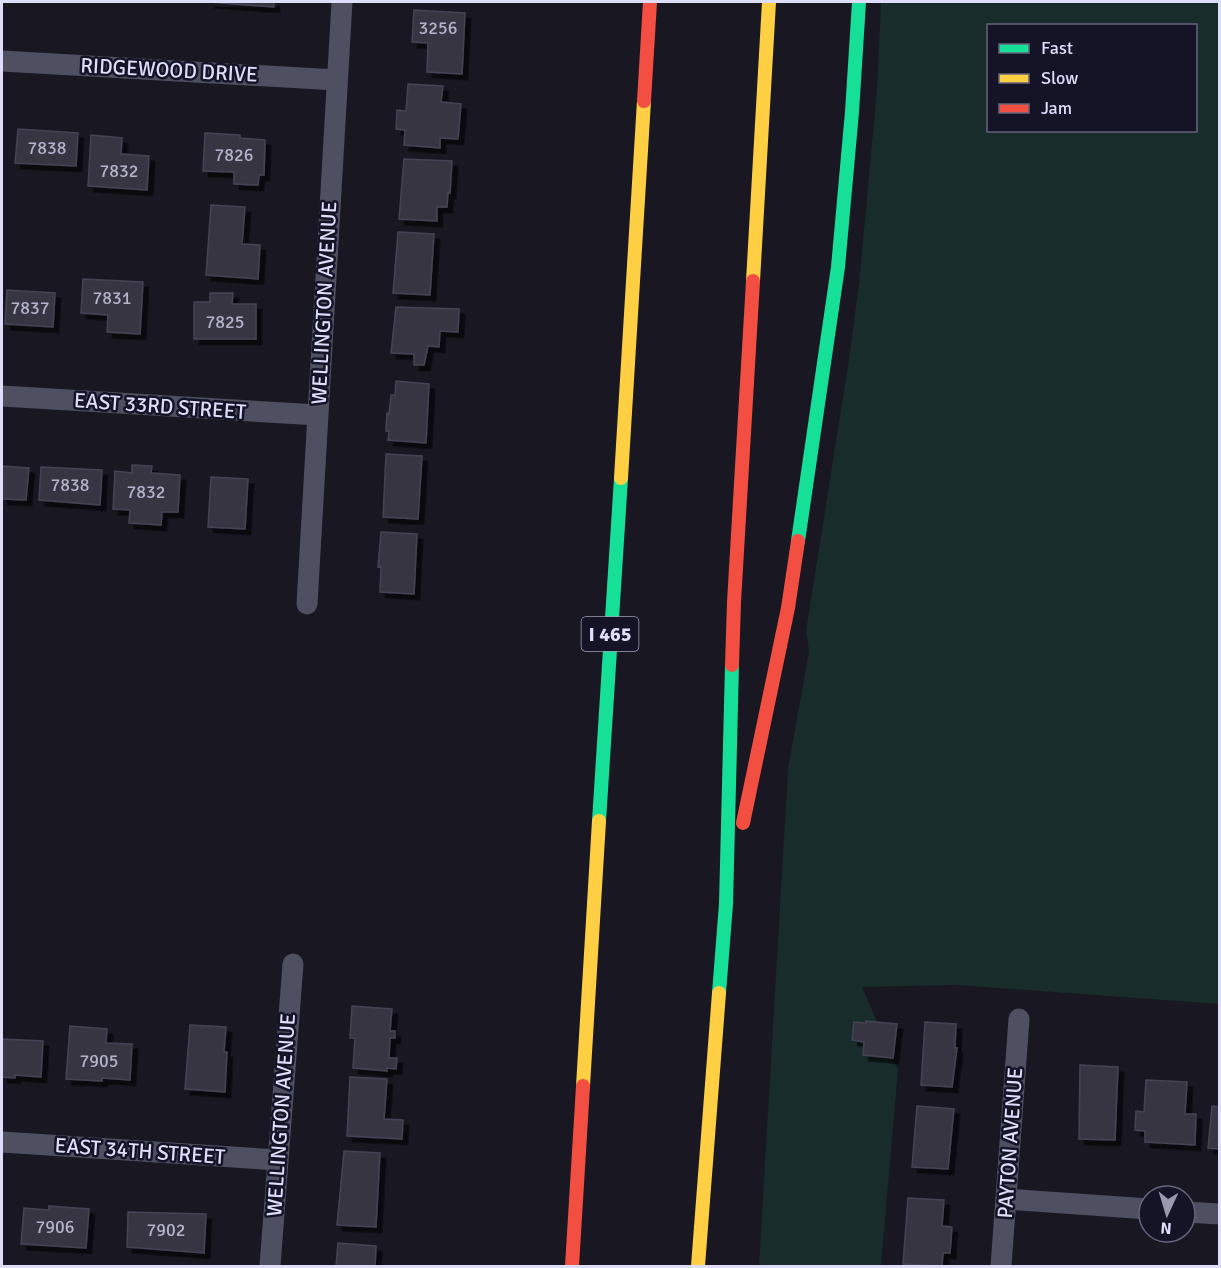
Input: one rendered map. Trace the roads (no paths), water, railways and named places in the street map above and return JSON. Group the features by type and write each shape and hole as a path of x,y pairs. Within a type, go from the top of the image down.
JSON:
{"highway":[{"name":"I 465","path":"572,1266 650,2"},
{"path":"698,1266 726,904 734,602 769,2"},
{"path":"726,904 792,585 838,267 850,136 858,2"}],"street":[{"name":"WELLINGTON AVENUE","path":"307,604 342,2"},
{"name":"RIDGEWOOD DRIVE","path":"2,61 337,80"},
{"name":"EAST 33RD STREET","path":"2,396 318,416"},
{"name":"WELLINGTON AVENUE","path":"270,1266 292,964"},
{"name":"PAYTON AVENUE","path":"1001,1266 1018,1019"},
{"name":"EAST 34TH STREET","path":"2,1142 278,1160"},
{"path":"1006,1199 1137,1208"},
{"path":"1197,1213 1220,1214"}]}
